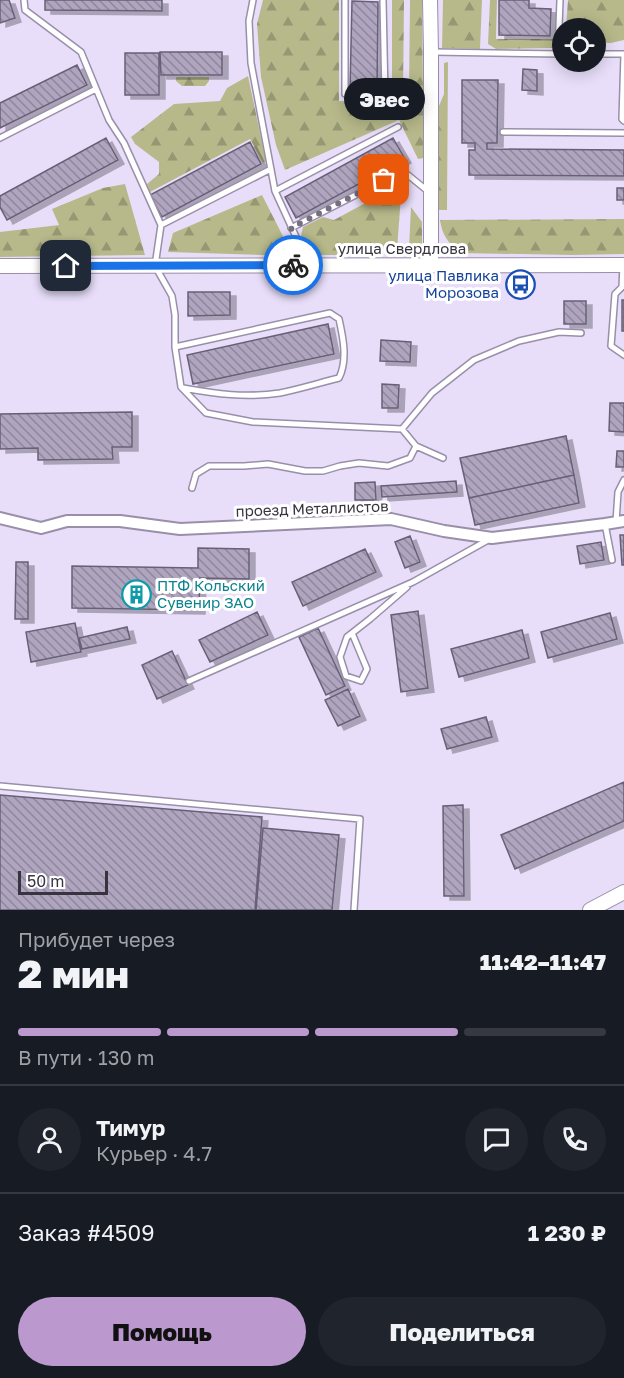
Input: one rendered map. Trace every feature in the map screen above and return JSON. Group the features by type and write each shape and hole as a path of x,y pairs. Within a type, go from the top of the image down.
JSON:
{"street":[{"path":"430,0 431,264"},
{"name":"улица Свердлова","path":"0,266 624,265"},
{"name":"проезд Металлистов","path":"0,518 41,528 67,521 120,521 180,529 391,519 444,531 492,538 615,522"},
{"path":"590,910 624,892"}],"lane":[{"path":"24,0 25,10 81,52 109,120 124,143 161,225 155,266 172,296 175,315 175,347 181,387 206,413 254,423 402,429 416,446 443,458"},
{"path":"253,0 249,21 251,63 275,191 308,264"},
{"path":"345,0 345,94 431,101"},
{"path":"383,0 385,96"},
{"path":"560,0 560,18"},
{"path":"431,52 552,54"},
{"path":"606,54 624,54 622,119 624,121"},
{"path":"0,138 96,89"},
{"path":"275,191 398,127"},
{"path":"503,132 624,133"},
{"path":"161,225 271,169"},
{"path":"291,228 403,171 431,193"},
{"path":"624,265 623,287 615,294 610,346 624,355"},
{"path":"175,347 330,313 339,319 343,335 344,359 339,378 280,393 242,396 181,387"},
{"path":"402,429 432,393 474,360 519,341 559,332 582,333"},
{"path":"192,488 196,474 209,466 268,464 305,471 323,471 359,463 388,466 410,458 416,446"},
{"path":"612,560 618,492 624,480"},
{"path":"189,681 413,582 492,538"},
{"path":"352,633 367,669 361,681 346,676 340,657 347,637 413,582"},
{"path":"0,786 360,819 354,910"}],"green space":[{"path":"263,0 339,0 339,101 423,106 423,158 418,159 399,120 285,170 276,145 261,77 257,24"},
{"path":"392,0 404,0 403,92 392,91"},
{"path":"410,0 422,0 423,94 409,93"},
{"path":"443,0 482,0 480,49 442,48"},
{"path":"490,0 497,0 496,39 552,39 552,48 496,49 488,44"},
{"path":"568,0 624,0 624,40 606,43 606,18 567,18"},
{"path":"448,62 447,210 439,210 439,106 444,94 444,63"},
{"path":"248,76 266,161 263,163 250,139 150,192 147,184 159,174 159,162 135,144 131,137 174,104 220,101 227,88"},
{"path":"176,77 209,77 209,81 205,86 182,86 176,81"},
{"path":"125,184 145,255 0,257 0,232 59,225 52,209 103,188"},
{"path":"395,187 401,196 397,249 383,249 378,243 361,243 347,255 308,255 300,240 303,227 323,217 334,220"},
{"path":"262,195 293,256 168,252 173,233"},
{"path":"411,207 422,222 422,243 419,247 409,249"},
{"path":"624,219 624,254 572,255 459,253 446,238 440,220"}],"building":[{"path":"0,0 9,0 15,18 0,23"},
{"path":"45,0 162,0 162,11 45,10"},
{"path":"499,0 529,0 529,8 551,9 550,36 499,35"},
{"path":"352,1 378,2 377,90 350,90"},
{"path":"160,52 222,52 222,75 161,75"},
{"path":"125,53 159,53 159,95 125,95"},
{"path":"77,65 87,85 0,128 0,103"},
{"path":"523,69 537,70 537,91 522,90"},
{"path":"462,80 498,80 497,143 487,143 487,149 624,150 624,176 469,175 469,150 475,150 475,143 462,143"},
{"path":"106,138 118,160 7,220 0,207 0,196"},
{"path":"393,138 405,159 296,218 285,197"},
{"path":"250,142 261,164 162,217 150,195"},
{"path":"617,188 624,188 624,200 617,200"},
{"path":"188,292 230,292 230,315 188,316"},
{"path":"622,300 624,300 624,331 622,331"},
{"path":"564,301 586,301 586,324 564,324"},
{"path":"328,324 334,354 193,384 187,355"},
{"path":"381,340 411,342 410,362 380,361"},
{"path":"382,384 399,385 398,408 382,408"},
{"path":"610,403 624,403 624,432 609,431"},
{"path":"132,412 132,447 112,447 113,459 38,460 38,448 0,449 0,414"},
{"path":"566,436 574,475 469,498 460,458"},
{"path":"617,451 624,451 624,467 616,467"},
{"path":"574,475 579,503 475,525 469,498"},
{"path":"456,481 457,492 382,497 381,486"},
{"path":"375,482 376,500 355,500 355,483"},
{"path":"620,535 624,535 624,565 622,565"},
{"path":"410,536 420,562 405,568 395,542"},
{"path":"601,542 604,560 580,564 577,546"},
{"name":"ПТФ Кольский Сувенир ЗАО","path":"198,548 249,549 249,579 200,578 199,610 72,608 72,566 198,568"},
{"path":"365,549 376,572 303,606 292,582"},
{"path":"16,562 28,562 28,619 15,619"},
{"path":"418,611 428,688 401,692 391,615"},
{"path":"257,612 268,635 210,662 199,640"},
{"path":"610,613 617,639 548,658 541,632"},
{"path":"75,623 81,652 31,662 26,632"},
{"path":"127,627 130,639 82,649 79,638"},
{"path":"318,628 345,686 326,695 299,637"},
{"path":"522,630 529,658 459,677 451,649"},
{"path":"172,651 188,685 157,699 142,665"},
{"path":"348,689 360,716 338,726 325,700"},
{"path":"486,717 492,737 447,749 441,729"},
{"path":"624,782 624,821 515,869 501,835"},
{"path":"0,795 262,817 255,910 0,910"},
{"path":"463,805 464,896 444,896 443,806"},
{"path":"263,828 339,835 332,910 256,910"}],"way so far":[{"path":"293,265 308,264 291,228 384,180"}],"place":[{"name":"Эвес","path":"384,180"},
{"name":"улица Павлика Морозова","path":"520,284"},
{"name":"ПТФ Кольский Сувенир ЗАО","path":"136,594"}],"route":[{"path":"66,266 293,265"}]}
